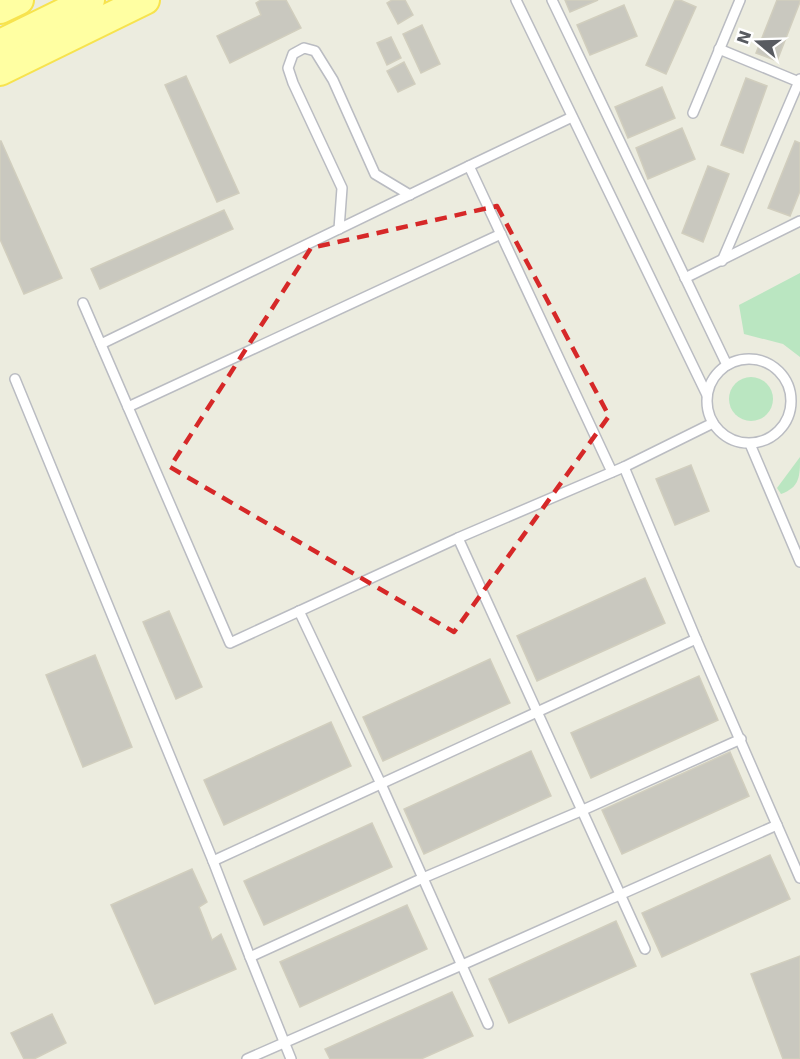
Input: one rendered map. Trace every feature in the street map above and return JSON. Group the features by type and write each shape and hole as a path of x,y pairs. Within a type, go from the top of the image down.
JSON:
{"main road":[{"path":"0,9 19,0"},
{"path":"0,44 90,0"},
{"path":"0,71 145,0"}],"lane":[{"path":"516,0 707,395 708,410 713,423 723,434 735,441 750,444 776,435 785,425 791,412 792,398 789,385 782,373 772,364 759,359 745,358 720,369 707,395"},
{"path":"552,0 728,365"},
{"path":"693,113 740,0"},
{"path":"339,229 342,188 288,68 293,54 304,48 315,51 333,81 375,174 410,195"},
{"path":"719,50 799,80 722,261"},
{"path":"101,345 572,117"},
{"path":"469,166 612,472"},
{"path":"686,278 800,221"},
{"path":"128,407 501,234"},
{"path":"83,303 230,643 458,538 624,467 713,423"},
{"path":"15,379 213,861 291,1059"},
{"path":"750,444 800,562"},
{"path":"624,467 800,878"},
{"path":"458,538 645,949"},
{"path":"299,611 381,784 488,1024"},
{"path":"213,861 696,639"},
{"path":"250,957 423,878 741,739"},
{"path":"247,1059 777,825"}],"highlighted area":[{"path":"497,206 609,416 454,632 170,467 311,248"}],"green space":[{"path":"800,273 800,357 783,344 744,334 739,305"},
{"path":"751,377 767,383 773,399 767,415 751,421 735,415 729,399 735,383"},
{"path":"800,457 798,480 792,488 781,494 777,488"}],"building":[{"path":"261,0 286,0 301,28 230,63 217,36 261,15 256,3"},
{"path":"392,0 405,0 413,15 398,24 387,3"},
{"path":"565,0 598,0 570,12"},
{"path":"675,0 696,7 666,74 646,65"},
{"path":"777,0 800,0 800,2 777,61 756,53"},
{"path":"624,5 637,36 590,55 577,25"},
{"path":"422,25 440,64 421,73 403,34"},
{"path":"391,37 401,58 387,65 377,43"},
{"path":"404,62 415,84 398,92 387,71"},
{"path":"186,76 239,193 217,202 165,85"},
{"path":"746,78 767,86 743,153 721,145"},
{"path":"662,87 675,118 628,138 615,107"},
{"path":"682,128 695,159 648,179 636,148"},
{"path":"0,141 62,278 24,294 0,239"},
{"path":"795,141 800,143 800,191 790,216 768,208"},
{"path":"708,166 729,174 703,242 682,233"},
{"path":"224,210 233,229 100,289 91,269"},
{"path":"691,465 709,511 675,525 656,479"},
{"path":"645,578 665,623 537,681 517,636"},
{"path":"169,611 202,687 176,699 143,622"},
{"path":"95,655 132,747 83,767 46,675"},
{"path":"490,659 510,703 383,761 363,717"},
{"path":"699,676 718,720 591,778 571,733"},
{"path":"331,722 351,766 224,825 204,780"},
{"path":"531,751 551,796 424,854 404,809"},
{"path":"730,752 749,796 622,854 602,810"},
{"path":"372,823 392,867 264,925 244,881"},
{"path":"770,855 790,899 662,957 642,913"},
{"path":"192,869 207,902 199,907 212,940 221,934 236,969 155,1004 111,905"},
{"path":"407,905 427,949 300,1007 280,962"},
{"path":"616,921 636,966 509,1023 489,979"},
{"path":"800,956 800,1059 783,1059 751,974"},
{"path":"452,992 473,1036 421,1059 330,1059 325,1049"},
{"path":"52,1014 66,1043 34,1059 24,1059 11,1033"}]}
